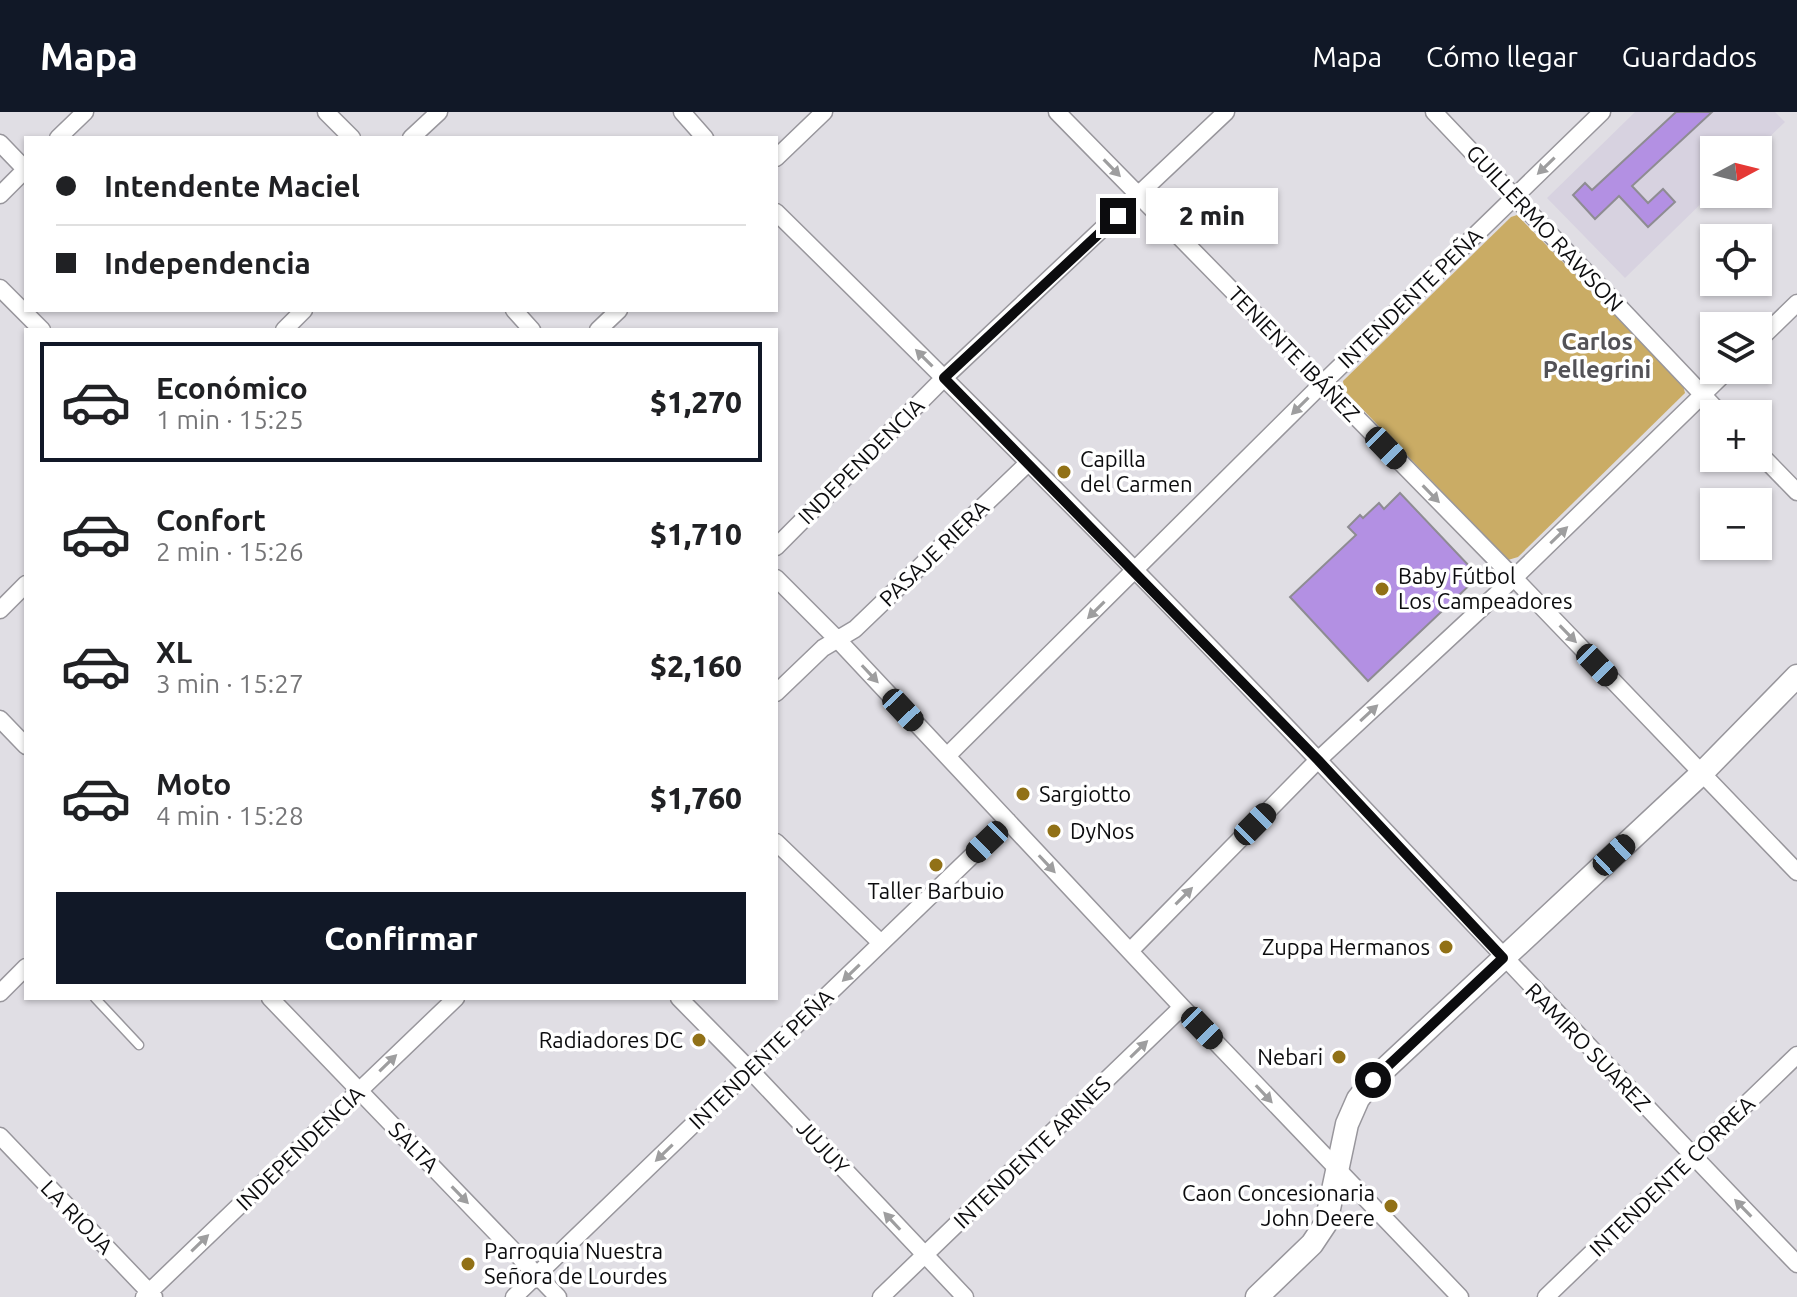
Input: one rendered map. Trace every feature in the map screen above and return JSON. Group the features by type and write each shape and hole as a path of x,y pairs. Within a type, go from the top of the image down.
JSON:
{"main road":[{"path":"1257,1297 1326,1223 1347,1124 1358,1099 1382,1070 1702,773 1797,676"}],"street":[{"path":"60,136 85,112"},
{"path":"326,112 350,136"},
{"path":"413,136 439,112"},
{"path":"682,112 703,136"},
{"path":"778,156 824,112"},
{"name":"TENIENTE IBÁÑEZ","path":"1057,112 1797,872"},
{"name":"INDEPENDENCIA","path":"778,545 944,378 1226,112"},
{"name":"GUILLERMO RAWSON","path":"1434,112 1707,400"},
{"name":"INTENDENTE PEÑA","path":"947,756 1602,112"},
{"path":"0,143 24,168"},
{"path":"0,195 24,172"},
{"name":"RAMIRO SUAREZ","path":"778,214 944,378 1318,760 1797,1264"},
{"path":"0,288 40,328"},
{"path":"1772,327 1797,303"},
{"path":"286,328 302,312"},
{"path":"516,312 530,328"},
{"path":"600,328 617,312"},
{"path":"1130,951 1318,760 1514,578 1713,384"},
{"name":"PASAJE RIERA","path":"838,640 855,629 1028,463"},
{"path":"1772,466 1797,492"},
{"path":"778,580 838,640 1452,1294"},
{"path":"0,610 24,586"},
{"path":"778,691 823,648 838,640"},
{"path":"0,719 24,744"},
{"name":"INTENDENTE PEÑA","path":"514,1297 1008,821"},
{"path":"778,844 881,943"},
{"path":"0,993 24,969"},
{"name":"SALTA","path":"272,1000 558,1297"},
{"name":"INDEPENDENCIA","path":"149,1295 454,1000"},
{"name":"JUJUY","path":"681,1000 965,1297"},
{"name":"INTENDENTE ARINES","path":"881,1297 1182,1007"},
{"name":"INTENDENTE CORREA","path":"1546,1297 1797,1055"},
{"name":"LA RIOJA","path":"0,1136 149,1295"}],"lane":[{"path":"97,1000 139,1045"}],"shaded area":[{"path":"1635,112 1775,112 1785,122 1770,136 1700,136 1700,205 1625,278 1547,198"},
{"path":"1517,215 1683,385 1685,393 1518,557 1508,560 1344,390 1343,381 1511,217"}],"building":[{"path":"1676,112 1712,112 1632,186 1648,203 1663,189 1675,202 1648,227 1619,196 1595,219 1573,195 1585,183 1592,190"},
{"name":"Baby Fútbol Los Campeadores","path":"1400,493 1472,569 1474,581 1368,681 1290,597 1356,535 1348,527 1360,515 1363,518 1379,503 1384,509"}],"place":[{"name":"Capilla del Carmen","path":"1064,472"},
{"name":"Baby Fútbol Los Campeadores","path":"1382,589"},
{"name":"Sargiotto","path":"1023,794"},
{"name":"DyNos","path":"1054,831"},
{"name":"Taller Barbuio","path":"936,865"},
{"name":"Zuppa Hermanos","path":"1446,947"},
{"name":"Radiadores DC","path":"699,1040"},
{"name":"Nebari","path":"1339,1057"},
{"name":"Caon Concesionaria John Deere","path":"1391,1206"},
{"name":"Parroquia Nuestra Señora de Lourdes","path":"468,1264"}],"district":[{"name":"Carlos Pellegrini","path":"1597,356"}],"route":[{"path":"1118,216 944,378 1318,760 1503,958 1373,1080"}]}
